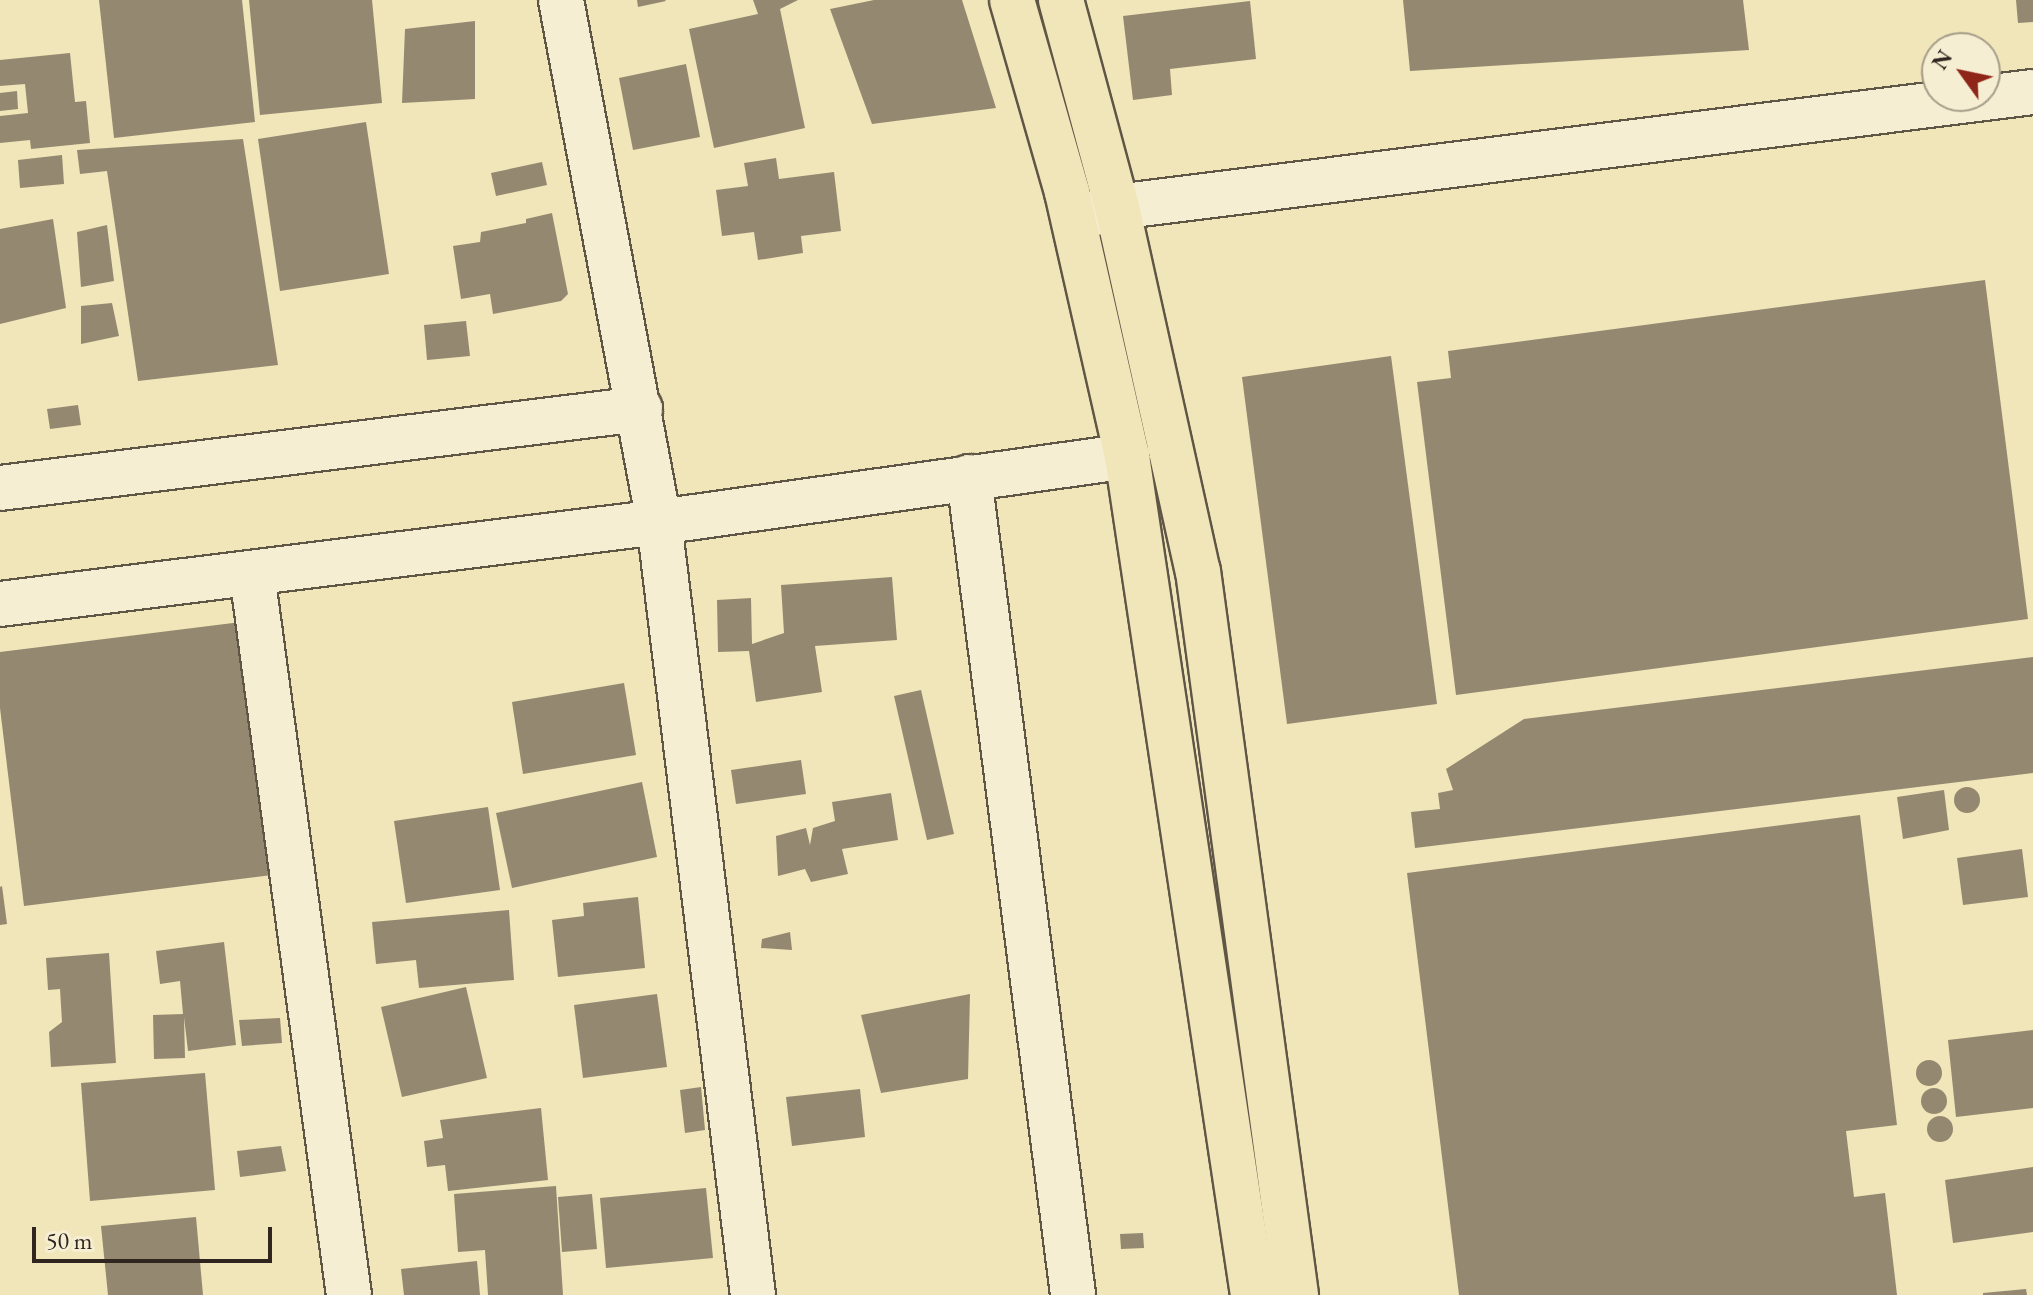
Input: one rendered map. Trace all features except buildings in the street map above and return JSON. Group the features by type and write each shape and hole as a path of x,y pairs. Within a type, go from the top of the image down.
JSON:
{"main road":[{"path":"1012,0 1036,75 1073,219 1127,456 1253,1295"},
{"path":"1061,0 1117,207 1198,571 1296,1295"}],"street":[{"path":"561,0 659,522 753,1295"},
{"path":"1073,219 1117,207 2033,92"},
{"path":"0,488 640,409"},
{"path":"0,604 659,522 1127,456"},
{"path":"969,477 1073,1295"},
{"path":"252,574 349,1295"}]}
